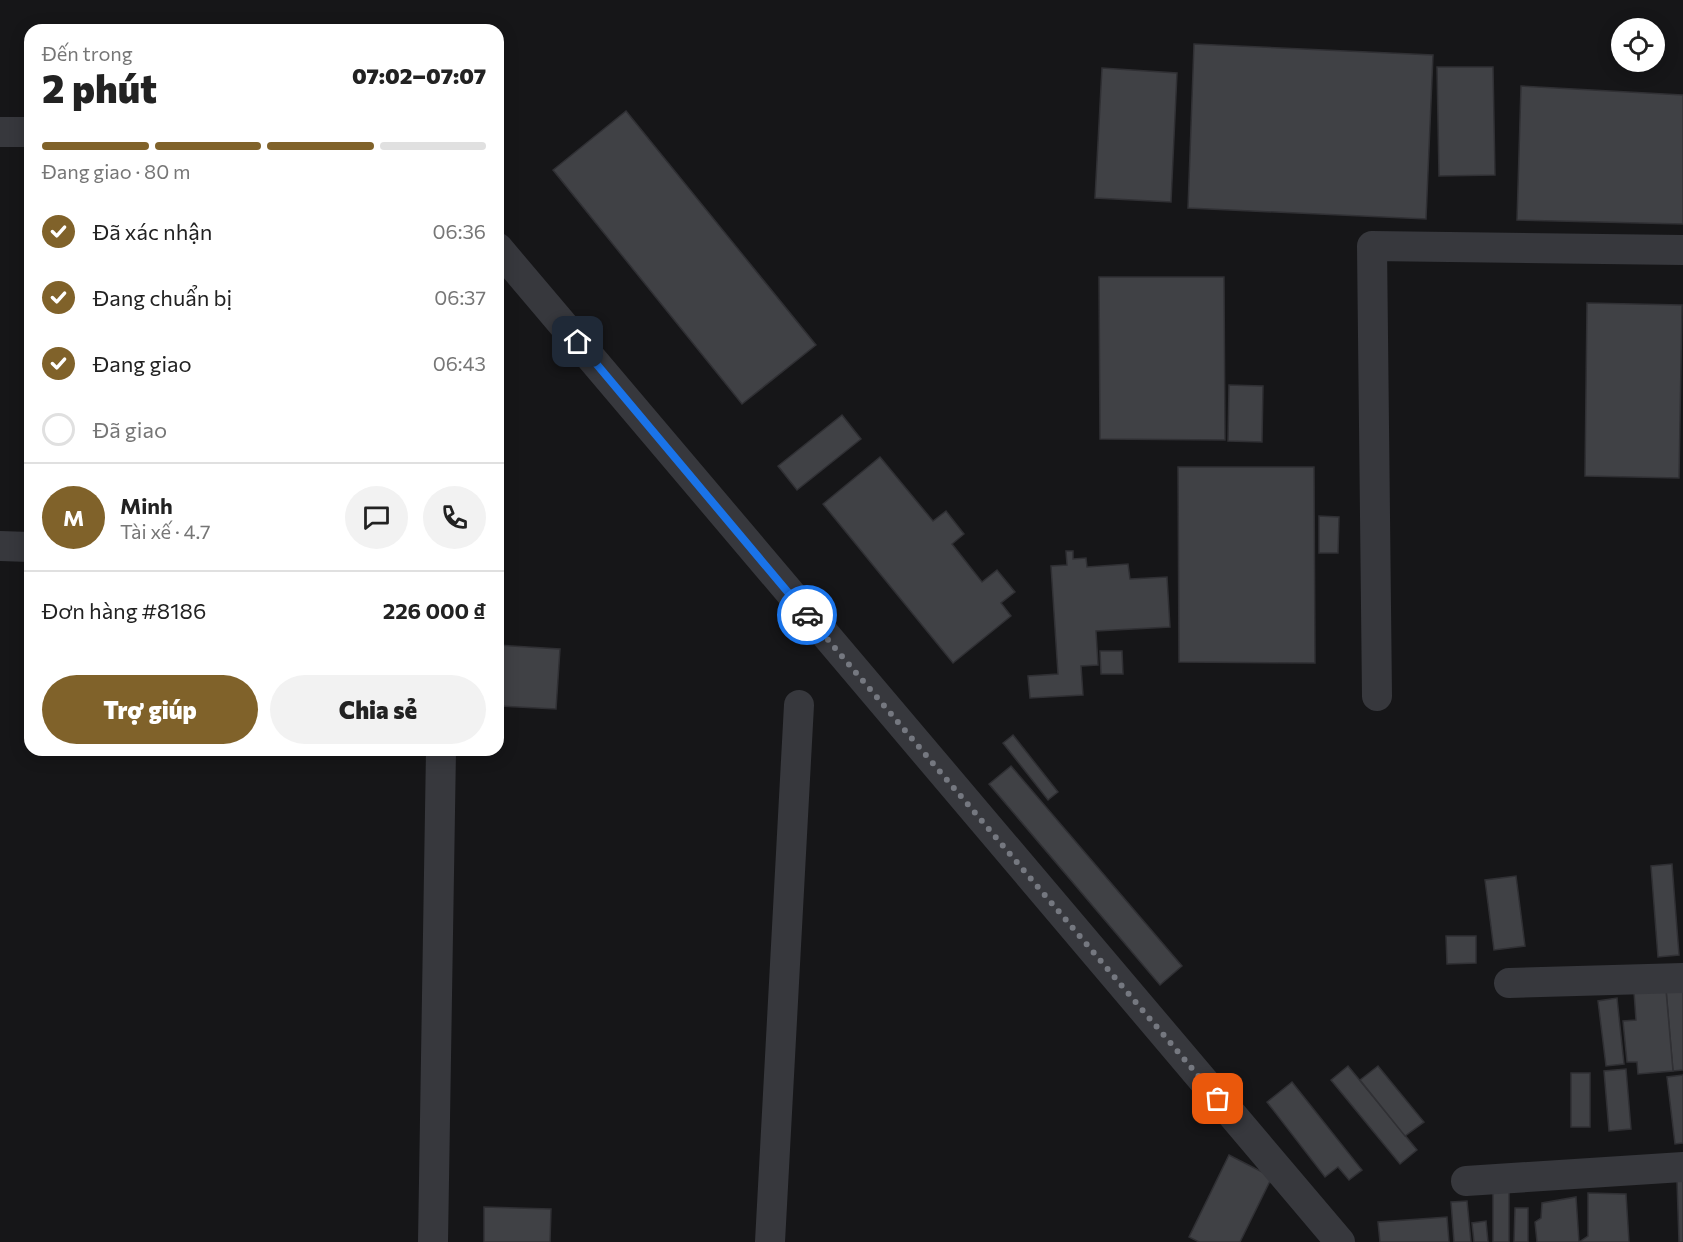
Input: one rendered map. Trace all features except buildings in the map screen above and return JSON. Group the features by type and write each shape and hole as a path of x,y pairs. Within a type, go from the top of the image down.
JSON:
{"street":[{"path":"0,132 24,132"},
{"path":"1377,696 1372,246 1683,250"},
{"path":"504,255 1340,1242"},
{"path":"0,546 24,547"},
{"path":"770,1242 799,705"},
{"path":"433,1242 441,756"},
{"path":"1509,983 1683,978"},
{"path":"1466,1181 1683,1167"}],"way so far":[{"path":"807,615 1218,1099"}],"route":[{"path":"578,342 807,615"}]}
